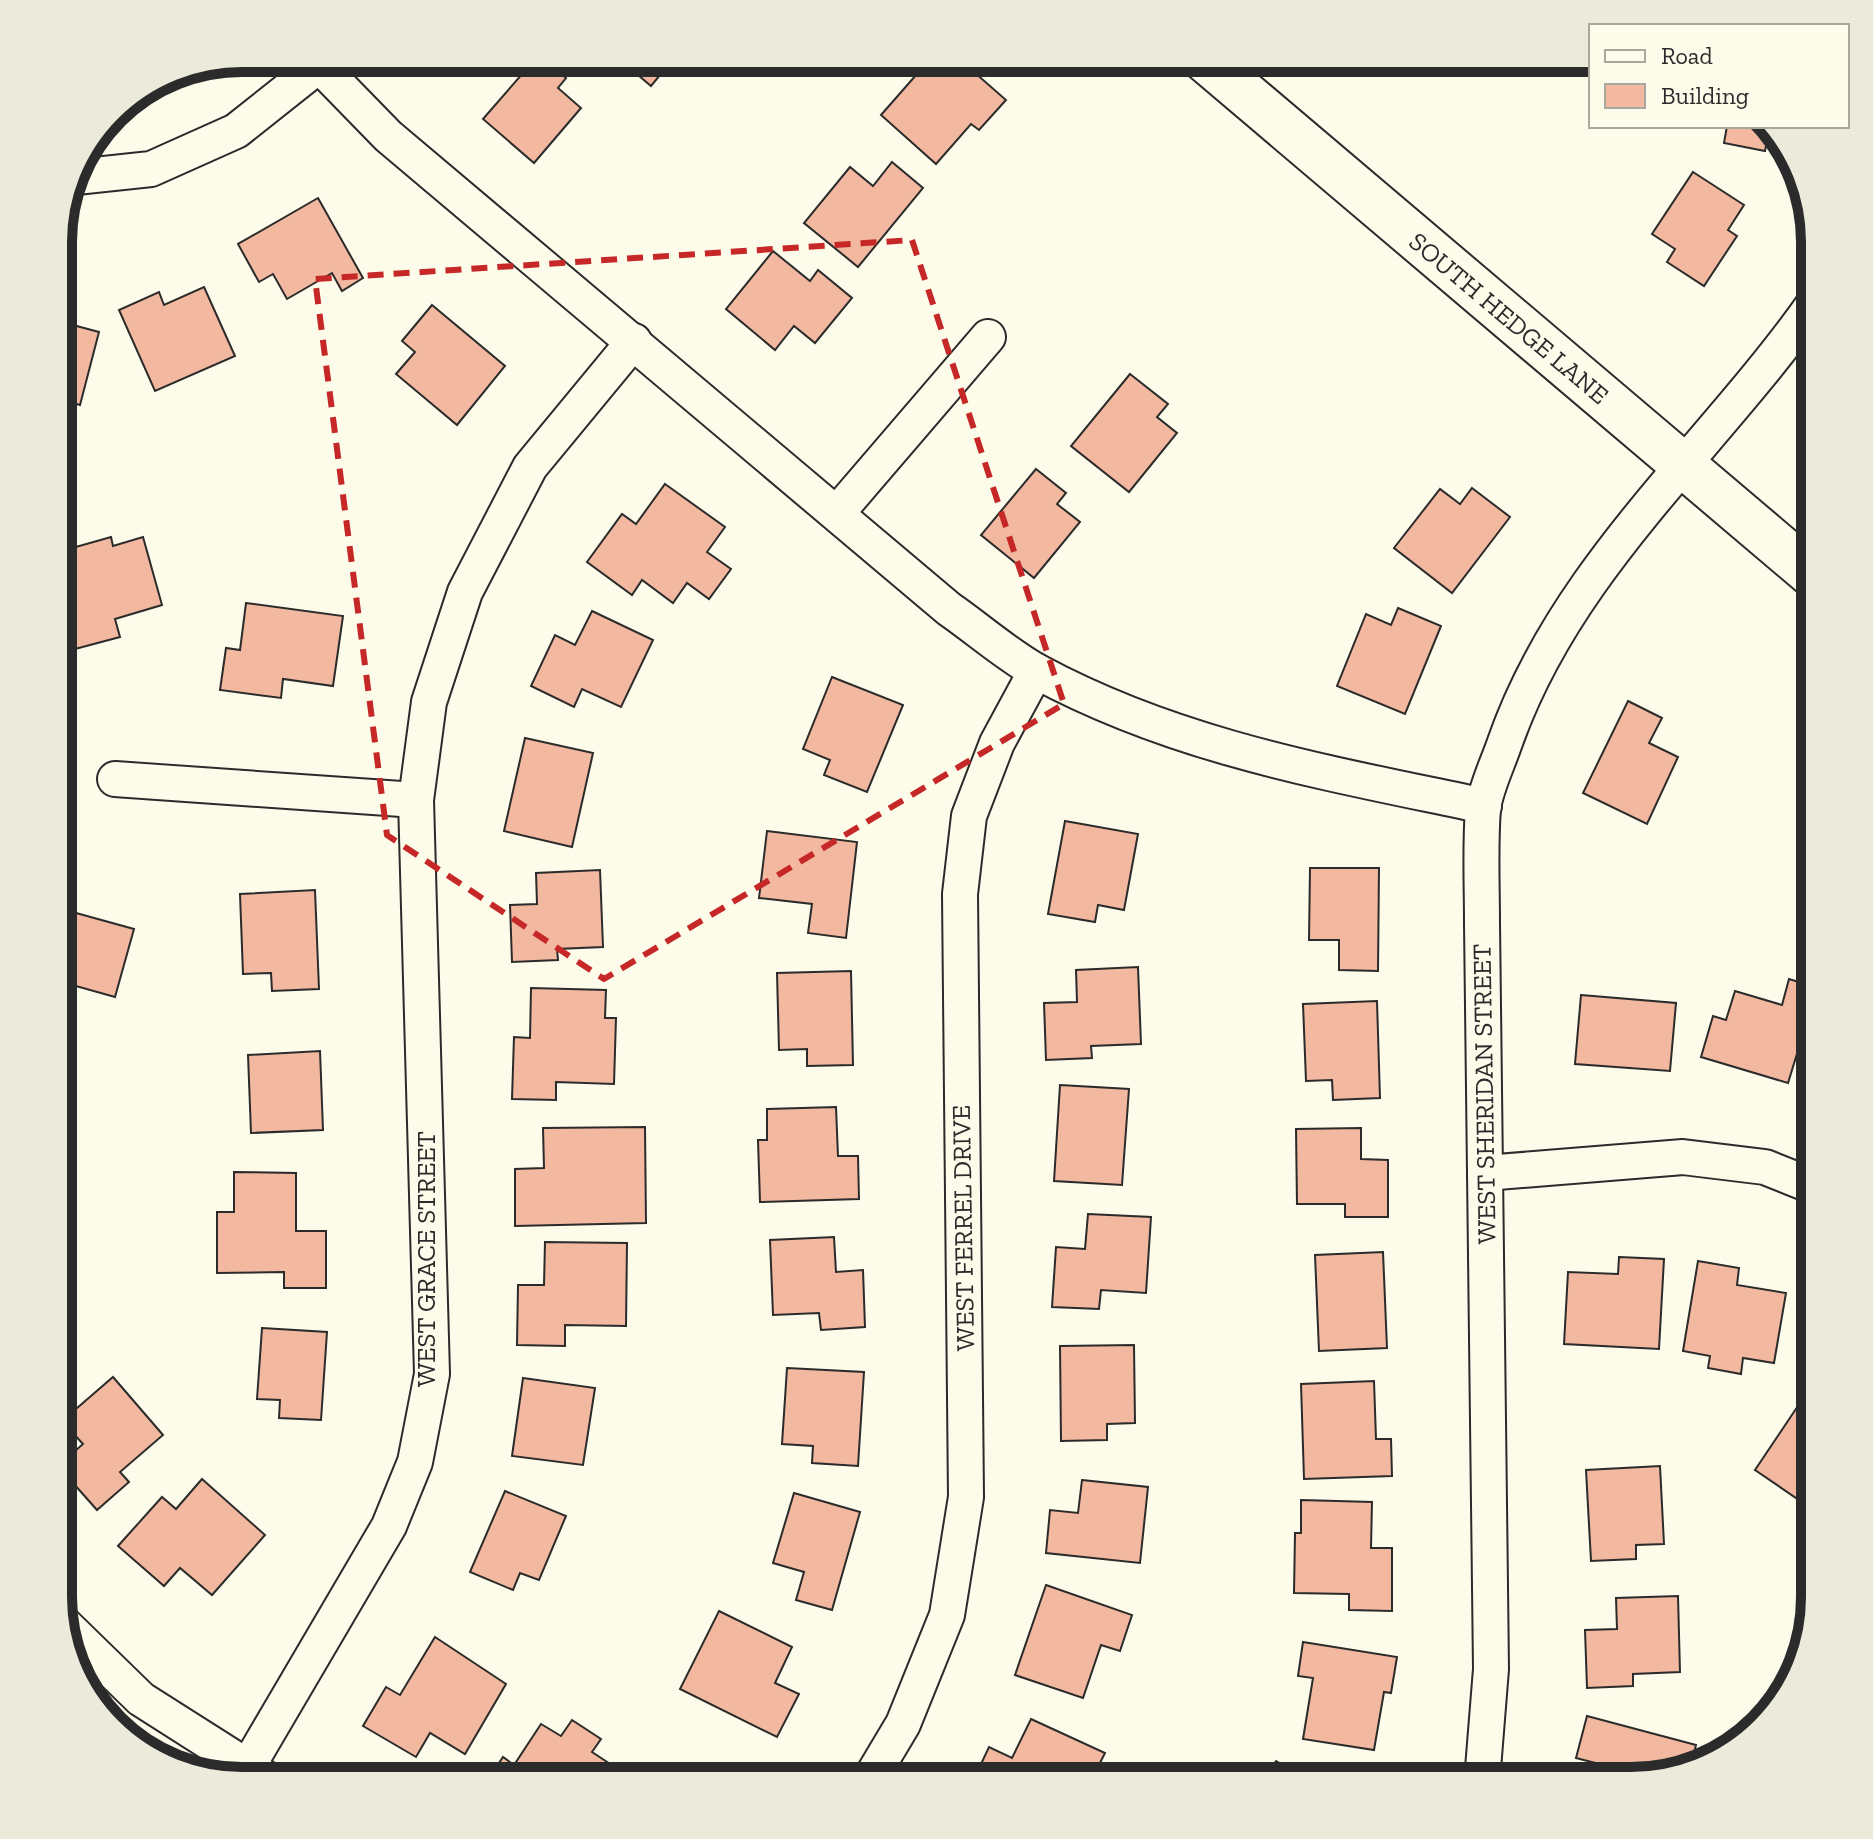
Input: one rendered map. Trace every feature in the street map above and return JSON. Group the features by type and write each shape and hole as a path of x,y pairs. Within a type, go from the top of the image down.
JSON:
{"street":[{"path":"85,176 151,169 236,131 307,72"},
{"path":"330,72 388,136 949,609 1036,671 1151,724 1273,763 1484,806"},
{"name":"SOUTH HEDGE LANE","path":"1220,72 1801,565"},
{"name":"WEST SHERIDAN STREET","path":"1483,1767 1491,1669 1484,806 1514,716 1553,633 1628,528 1772,363 1801,322"},
{"path":"837,513 988,337"},
{"name":"WEST GRACE STREET","path":"262,1767 389,1526 415,1462 432,1374 416,800 429,702 465,592 530,467 634,341"},
{"name":"WEST FERREL DRIVE","path":"877,1767 903,1724 947,1615 966,1497 960,894 969,816 997,743 1036,671"},
{"path":"115,779 416,800"},
{"path":"1485,1173 1683,1157 1765,1167 1801,1181"},
{"path":"76,1636 141,1699 246,1767"}],"highlighted area":[{"path":"912,240 1064,704 604,979 387,835 315,279"}],"building":[{"path":"524,72 559,72 566,78 558,88 581,108 534,163 483,119"},
{"path":"634,72 662,72 651,86"},
{"path":"919,72 974,72 1006,100 979,130 971,124 936,164 881,115"},
{"path":"1727,128 1757,128 1767,141 1765,151 1724,143"},
{"path":"892,162 923,188 858,267 804,223 850,167 873,186"},
{"path":"1693,172 1744,205 1728,230 1737,236 1704,286 1667,262 1675,249 1652,234"},
{"path":"318,198 363,278 342,291 332,273 287,299 273,274 259,282 238,244"},
{"path":"773,251 810,281 818,270 852,298 815,343 794,326 775,350 726,309"},
{"path":"204,287 235,356 155,391 119,310 159,292 164,305"},
{"path":"432,305 505,366 457,425 396,374 415,352 402,341"},
{"path":"72,325 99,332 80,405 72,403"},
{"path":"1130,374 1168,404 1157,417 1177,433 1129,492 1071,446"},
{"path":"1036,469 1066,493 1057,504 1080,522 1034,578 981,535"},
{"path":"665,484 725,527 707,552 731,569 709,599 687,583 673,603 642,580 632,595 587,562 622,514 636,524"},
{"path":"1472,488 1510,517 1452,593 1394,548 1440,489 1460,504"},
{"path":"111,537 113,546 143,537 162,605 115,619 120,637 75,649 72,638 72,548"},
{"path":"246,603 343,616 333,686 283,679 281,698 220,690 226,648 240,650"},
{"path":"1398,608 1441,626 1405,714 1337,686 1366,614 1391,625"},
{"path":"592,611 653,640 621,707 582,689 574,707 531,686 555,635 575,645"},
{"path":"832,677 903,705 867,792 824,775 830,760 803,749"},
{"path":"1628,701 1662,718 1649,743 1678,757 1647,824 1583,793"},
{"path":"525,738 593,753 572,847 504,831"},
{"path":"1065,821 1138,834 1124,910 1098,905 1095,922 1048,914"},
{"path":"767,831 857,842 846,938 808,933 812,904 759,898"},
{"path":"1310,868 1379,868 1378,971 1339,970 1339,940 1309,940"},
{"path":"600,870 603,947 557,949 558,960 512,962 510,905 537,904 536,873"},
{"path":"315,890 319,989 272,991 271,973 243,974 240,894"},
{"path":"72,912 134,929 115,997 72,985"},
{"path":"1138,967 1141,1044 1091,1046 1092,1058 1046,1060 1044,1003 1077,1002 1076,970"},
{"path":"851,971 853,1065 807,1066 807,1049 779,1050 777,973"},
{"path":"1789,979 1801,983 1801,1041 1788,1083 1701,1057 1713,1016 1726,1020 1735,991 1782,1005"},
{"path":"531,988 606,990 605,1018 616,1018 614,1084 556,1082 556,1100 512,1099 514,1037 530,1038"},
{"path":"1581,995 1676,1003 1670,1071 1575,1064"},
{"path":"1377,1001 1380,1098 1333,1100 1332,1080 1306,1081 1303,1004"},
{"path":"320,1051 323,1130 251,1133 248,1055"},
{"path":"1060,1085 1129,1089 1122,1185 1054,1181"},
{"path":"836,1107 838,1156 858,1156 859,1199 760,1202 758,1140 767,1140 767,1109"},
{"path":"645,1127 646,1223 515,1226 515,1169 544,1168 543,1128"},
{"path":"1361,1128 1361,1159 1388,1160 1388,1217 1345,1217 1345,1204 1297,1204 1296,1129"},
{"path":"234,1172 296,1173 296,1231 326,1231 326,1288 284,1288 284,1272 217,1273 217,1212 234,1212"},
{"path":"1088,1214 1151,1217 1146,1293 1101,1290 1099,1309 1052,1307 1056,1247 1085,1249"},
{"path":"834,1237 836,1272 863,1270 865,1327 821,1330 819,1313 773,1315 770,1240"},
{"path":"545,1242 627,1243 626,1326 565,1325 565,1346 517,1345 518,1285 544,1285"},
{"path":"1383,1252 1387,1348 1319,1351 1315,1255"},
{"path":"1619,1257 1664,1259 1659,1349 1564,1344 1568,1272 1618,1274"},
{"path":"1698,1261 1739,1268 1737,1285 1786,1293 1774,1363 1743,1358 1741,1374 1708,1368 1710,1356 1683,1351"},
{"path":"262,1328 327,1332 321,1420 279,1418 280,1400 257,1399"},
{"path":"1134,1345 1135,1423 1107,1424 1107,1440 1061,1441 1060,1346"},
{"path":"787,1368 864,1372 858,1466 812,1463 813,1446 782,1444"},
{"path":"113,1377 163,1435 120,1472 129,1482 97,1510 72,1482 72,1454 83,1444 72,1432 72,1412"},
{"path":"523,1378 595,1388 583,1465 512,1456"},
{"path":"1374,1381 1376,1439 1391,1439 1392,1476 1304,1479 1301,1384"},
{"path":"1801,1401 1801,1501 1755,1470"},
{"path":"1660,1466 1664,1544 1636,1545 1636,1559 1591,1561 1586,1470"},
{"path":"202,1479 265,1535 212,1595 180,1568 164,1586 118,1546 162,1497 176,1509"},
{"path":"1082,1480 1148,1487 1140,1563 1046,1553 1050,1510 1078,1513"},
{"path":"505,1491 566,1516 539,1580 520,1573 513,1590 470,1572"},
{"path":"794,1493 860,1512 832,1610 796,1600 804,1572 773,1563"},
{"path":"1301,1500 1372,1502 1371,1548 1392,1548 1392,1611 1349,1610 1349,1594 1294,1593 1295,1533 1301,1533"},
{"path":"1046,1585 1132,1615 1120,1651 1101,1645 1083,1698 1015,1675"},
{"path":"1678,1596 1680,1672 1633,1674 1633,1686 1587,1688 1585,1630 1617,1629 1616,1598"},
{"path":"719,1611 792,1647 775,1683 799,1694 777,1737 680,1689"},
{"path":"435,1637 506,1684 465,1754 430,1733 416,1757 363,1726 386,1687 400,1695"},
{"path":"1303,1642 1397,1657 1391,1693 1384,1692 1374,1750 1303,1739 1313,1678 1298,1676"},
{"path":"1587,1716 1696,1745 1694,1755 1643,1767 1607,1767 1576,1758"},
{"path":"1031,1719 1105,1753 1098,1767 980,1767 989,1747 1012,1758"},
{"path":"572,1720 601,1739 592,1752 615,1767 496,1767 503,1757 514,1765 541,1724 561,1736"},
{"path":"1276,1761 1287,1767 1273,1767"}]}
